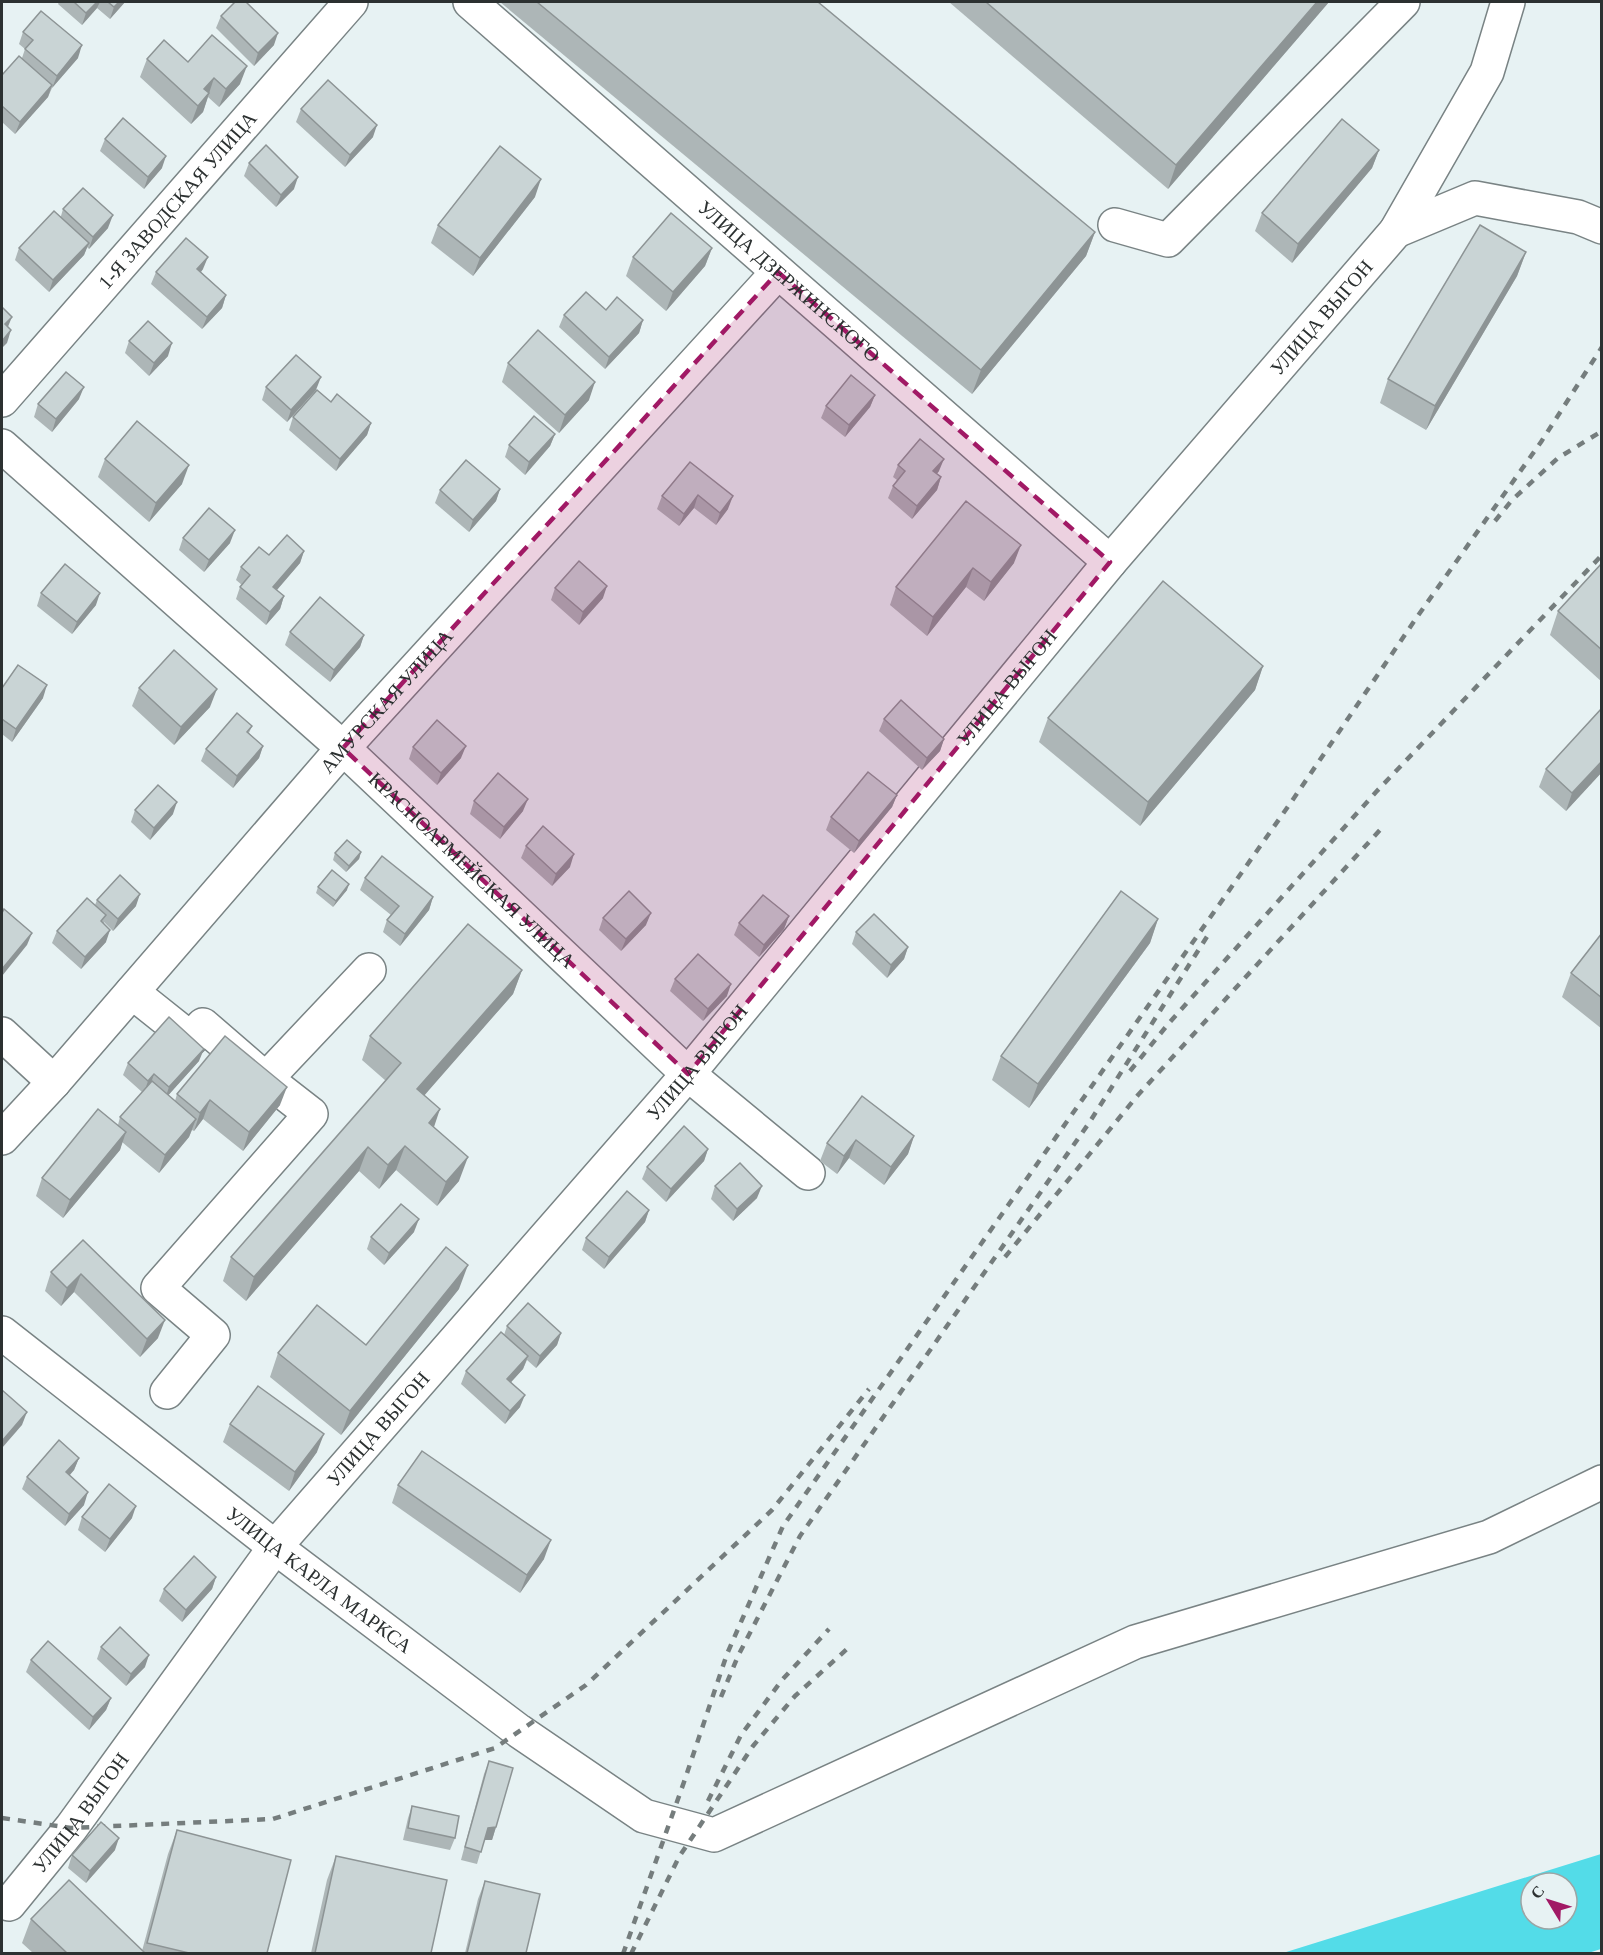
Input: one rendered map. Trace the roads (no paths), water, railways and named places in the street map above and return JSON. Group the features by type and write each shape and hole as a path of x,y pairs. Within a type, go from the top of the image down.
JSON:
{"street":[{"name":"1-Я ЗАВОДСКАЯ УЛИЦА","path":"2,400 351,2"},
{"name":"УЛИЦА ДЗЕРЖИНСКОГО","path":"471,2 1110,562"},
{"path":"1114,225 1168,240 1403,2"},
{"name":"УЛИЦА ВЫГОН","path":"9,1904 71,1828 275,1548 688,1074 1110,562 1396,231 1487,72 1508,2"},
{"path":"1396,231 1475,198 1578,217 1602,227"},
{"name":"АМУРСКАЯ УЛИЦА","path":"2,1138 54,1082 343,748 778,272"},
{"name":"КРАСНОАРМЕЙСКАЯ УЛИЦА","path":"2,446 343,748 688,1074 808,1173"},
{"path":"266,1079 369,970"},
{"path":"132,992 191,1039 203,1024 266,1079 311,1114 158,1288 213,1335 167,1392"},
{"path":"2,1034 54,1082"},
{"name":"УЛИЦА КАРЛА МАРКСА","path":"2,1333 275,1548 519,1731 644,1816 714,1835 1136,1642 1489,1537 1602,1482"}],"water":[{"path":"1601,1854 1601,1949 1585,1954 1283,1953 1519,1880 1519,1931 1579,1931 1579,1871 1546,1871"}],"railway":[{"path":"623,1954 727,1654 783,1526 1294,798 1417,617 1541,442 1602,347"},
{"path":"1495,521 1512,500 1558,458 1602,431"},
{"path":"1130,1071 1169,1023 1376,792 1602,555"},
{"path":"1005,1257 1138,1095 1380,830"},
{"path":"721,1697 738,1656 800,1536 1089,1123 1208,935"},
{"path":"2,1818 71,1828 273,1819 495,1748 586,1685 772,1510 869,1389"},
{"path":"708,1801 741,1735 782,1680 829,1629"},
{"path":"631,1954 679,1857 753,1746 795,1696 847,1649"}]}
